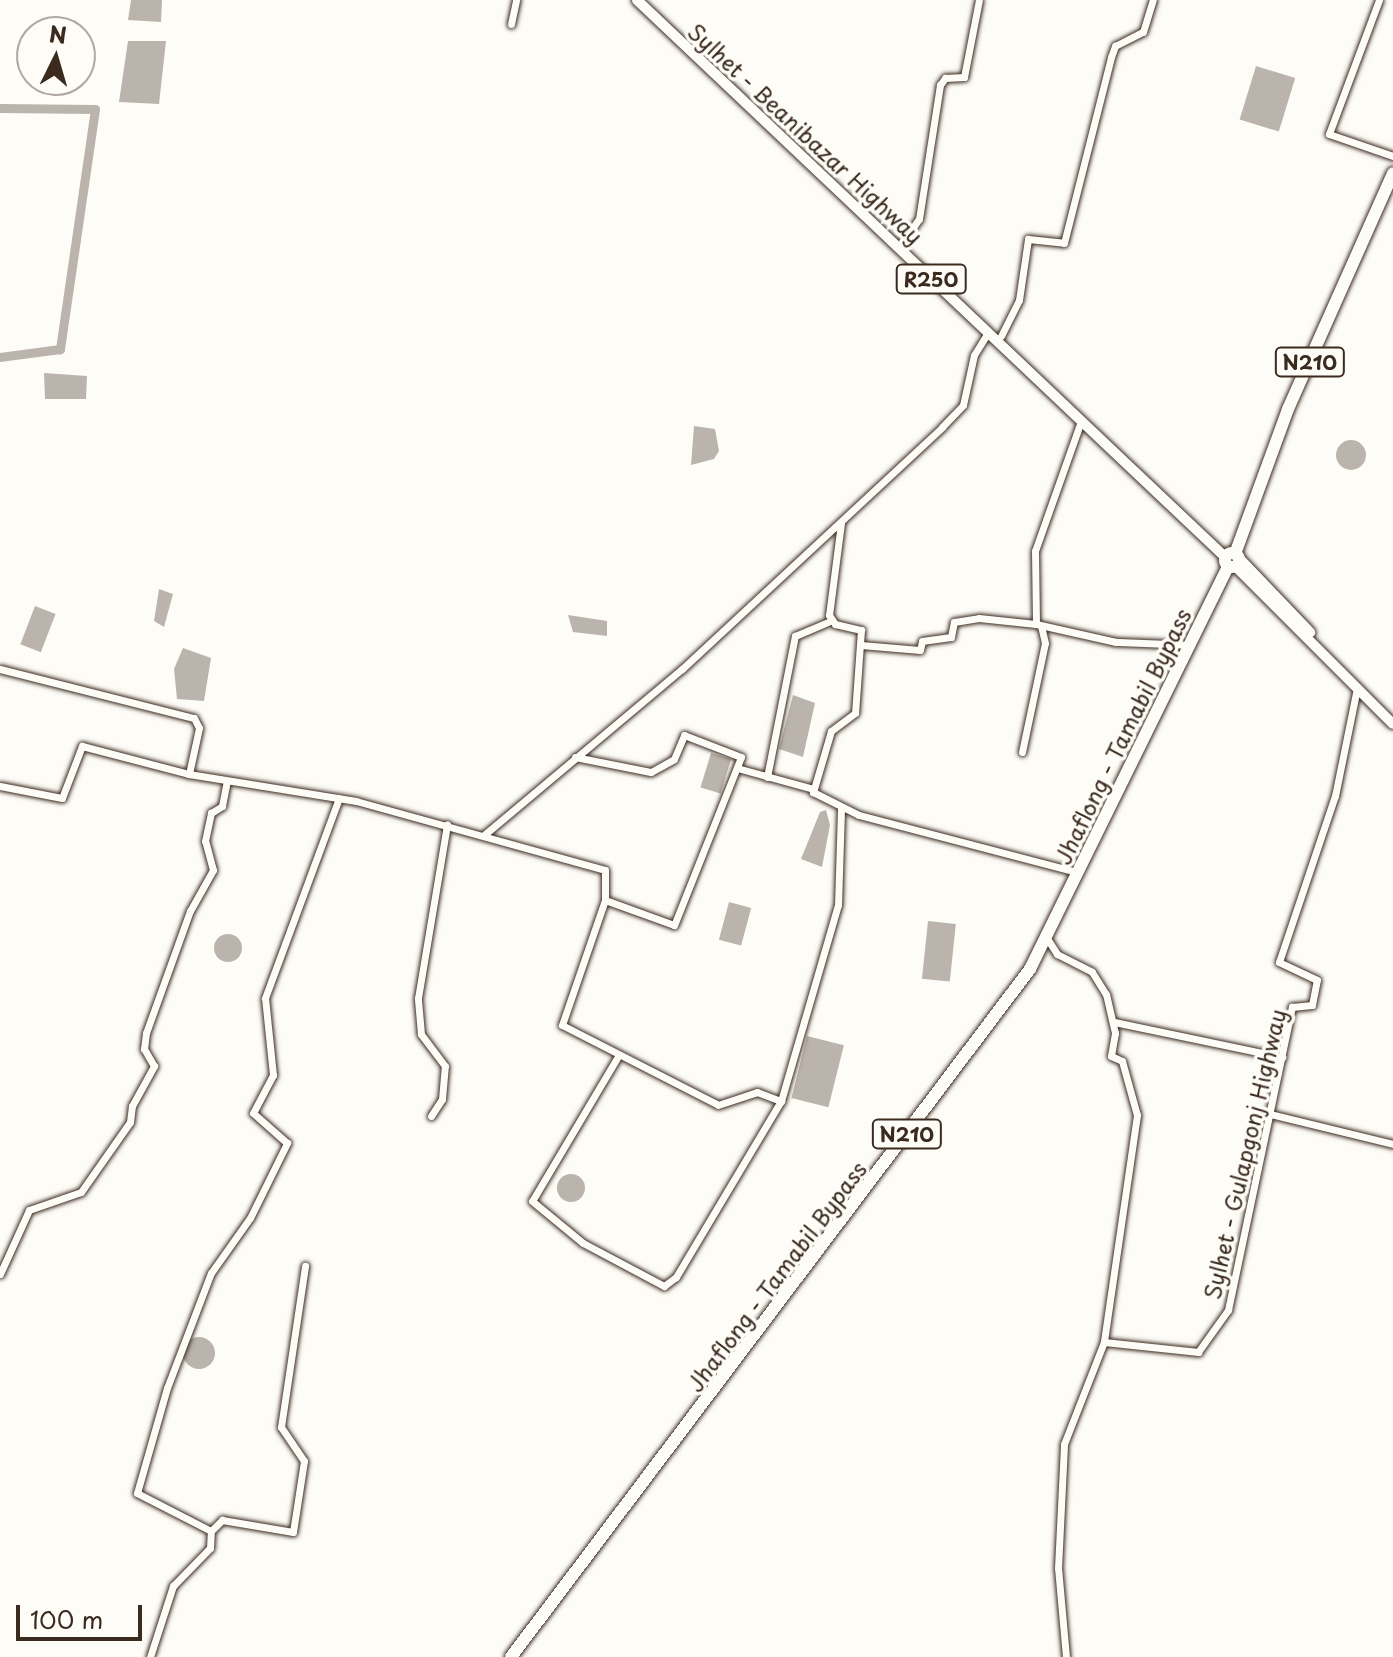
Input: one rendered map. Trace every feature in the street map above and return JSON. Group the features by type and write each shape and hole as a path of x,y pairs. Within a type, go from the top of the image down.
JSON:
{"highway":[{"name":"Jhaflong - Tamabil Bypass","path":"511,1657 982,1040 1048,940 1076,872 1232,559 1288,409 1393,173"}],"main road":[{"name":"Sylhet - Beanibazar Highway","path":"637,0 1081,421 1232,559"},
{"name":"Sylhet - Beanibazar Highway","path":"647,0 1232,559"},
{"name":"R250","path":"1232,559 1393,724"},
{"name":"R250","path":"1232,559 1393,717"}],"street":[{"path":"511,24 516,0"},
{"path":"902,243 919,219 940,85 945,78 964,77 979,0"},
{"path":"1001,336 1019,300 1028,239 1064,243 1115,46 1143,32 1153,0"},
{"path":"1379,0 1329,134 1393,156"},
{"path":"484,835 841,523 963,405 974,355 988,333"},
{"path":"1022,752 1045,643 1039,625 1035,551 1081,421"},
{"path":"830,621 841,523"},
{"path":"861,645 920,650 922,641 951,637 954,622 979,618 1039,625 1116,642 1190,645"},
{"path":"767,777 795,636 830,621 860,627 855,713 831,731 813,789"},
{"path":"0,669 194,718 199,728 189,774"},
{"name":"Sylhet - Gulapgonj Highway","path":"1104,1342 1198,1352 1212,1338 1230,1305 1292,1007 1312,1005 1317,980 1279,962 1335,796 1357,688"},
{"path":"575,757 651,772 674,759 684,735 741,757 674,925 605,900"},
{"path":"0,786 62,798 82,746 189,774 339,798 447,824 605,870 605,900 562,1025 617,1058 718,1105 757,1092 781,1101"},
{"path":"737,768 813,789 841,807 1076,872"},
{"path":"0,1274 29,1210 81,1192 130,1122 132,1106 154,1066 144,1049 146,1033 190,911 213,870 205,841 227,781"},
{"path":"211,1531 137,1493 167,1388 211,1273 250,1218 257,1193 287,1143 253,1113 273,1075 265,998 339,798"},
{"path":"617,1058 532,1201 583,1243 650,1283 664,1286 676,1277 781,1101 838,905 841,807"},
{"path":"431,1116 442,1099 445,1066 421,1034 418,998 447,824"},
{"path":"1048,940 1057,954 1092,972 1114,1022 1111,1056 1122,1061 1137,1115 1104,1342 1070,1423 1059,1472 1066,1657"},
{"path":"1114,1022 1282,1057"},
{"path":"1270,1114 1393,1144"},
{"path":"150,1657 173,1586 210,1548 211,1531 222,1520 293,1532 304,1461 281,1427 305,1266"}],"shaded area":[{"path":"131,0 162,0 161,22 128,20"},
{"path":"128,41 166,41 159,104 119,102"},
{"path":"1256,66 1295,78 1279,132 1240,120"},
{"path":"44,373 87,376 86,399 45,399"},
{"path":"694,426 715,429 719,451 714,459 691,465"},
{"path":"1351,440 1362,444 1366,455 1362,466 1351,470 1340,466 1336,455 1340,444"},
{"path":"159,589 173,594 164,627 154,621"},
{"path":"35,606 56,614 41,652 20,644"},
{"path":"568,615 607,621 607,636 573,632"},
{"path":"183,648 211,658 204,701 177,699 174,669"},
{"path":"793,695 815,703 803,757 779,749"},
{"path":"711,753 731,759 721,794 700,787"},
{"path":"826,810 830,825 822,867 801,859 820,812"},
{"path":"729,902 751,908 741,946 719,940"},
{"path":"928,921 956,924 950,982 922,979"},
{"path":"228,934 238,938 242,948 238,958 228,962 218,958 214,948 218,938"},
{"path":"807,1036 844,1045 828,1107 792,1098"},
{"path":"571,1174 581,1178 585,1188 581,1198 571,1202 561,1198 557,1188 561,1178"},
{"path":"199,1337 210,1342 215,1353 210,1364 199,1369 188,1364 183,1353 188,1342"}],"waterway":[{"path":"0,108 95,109 60,349 0,357"}]}
